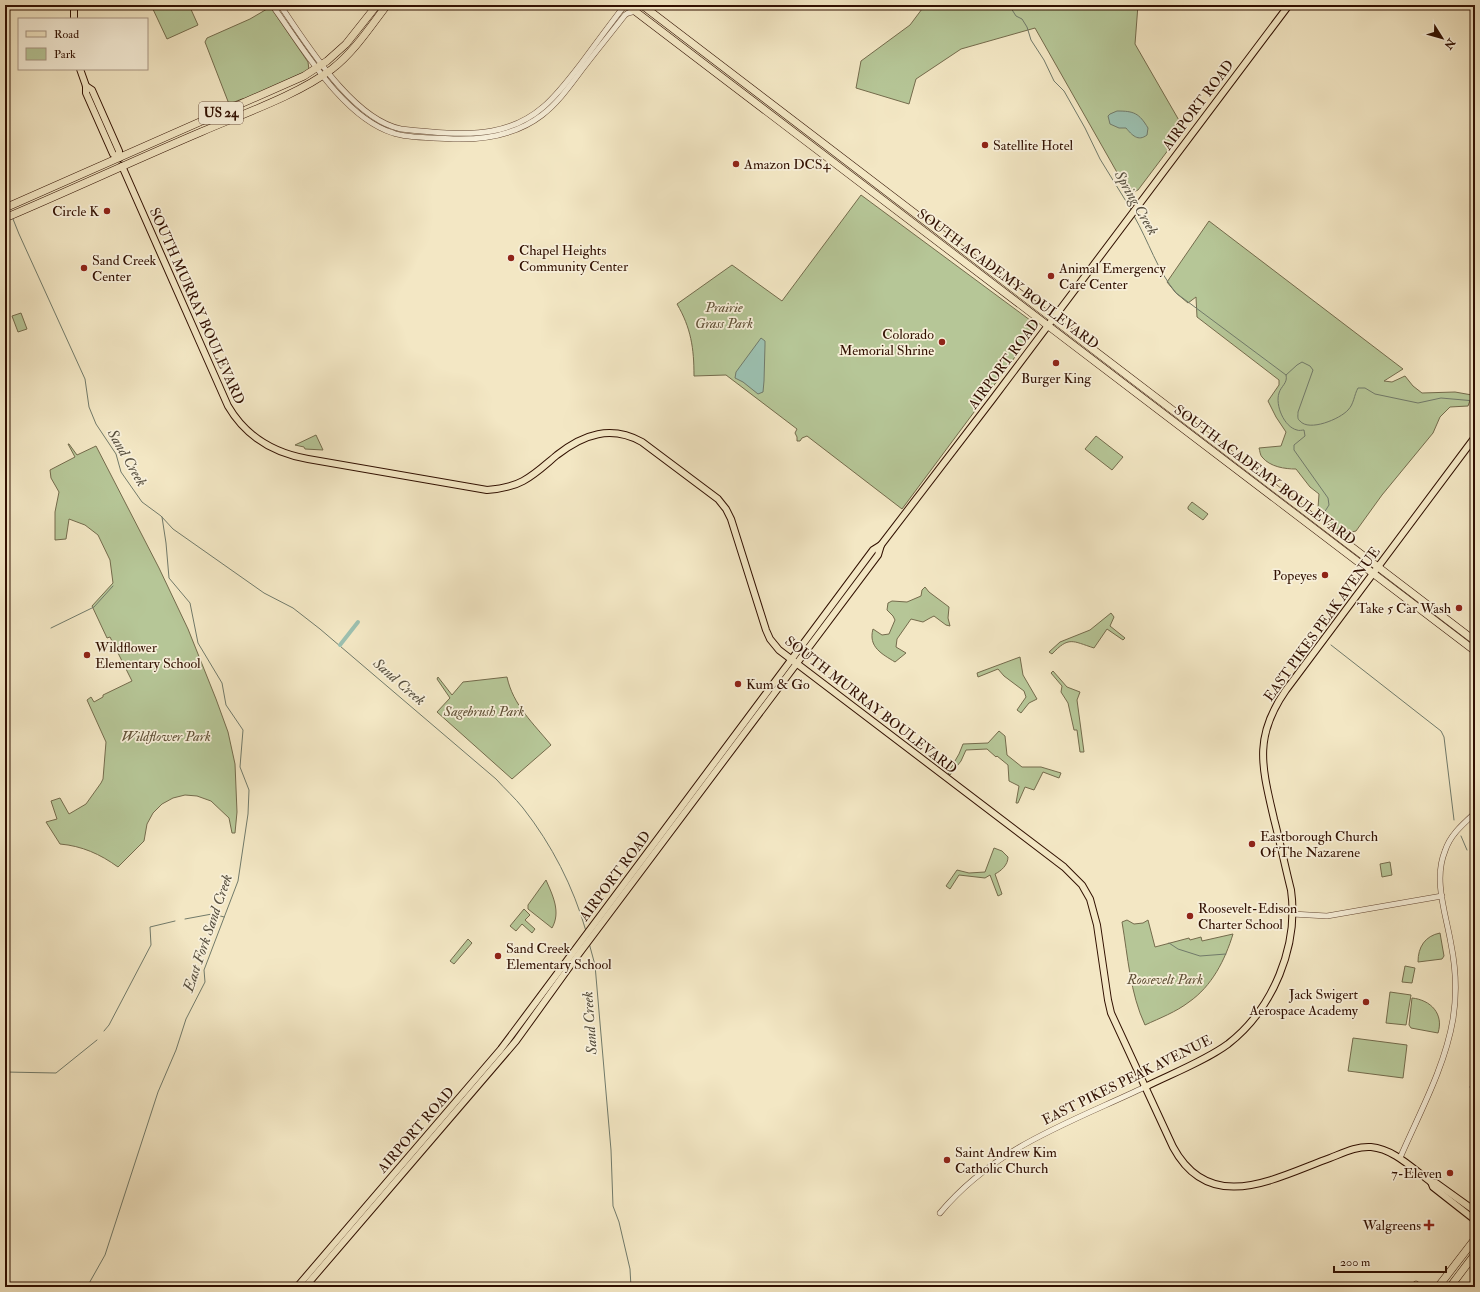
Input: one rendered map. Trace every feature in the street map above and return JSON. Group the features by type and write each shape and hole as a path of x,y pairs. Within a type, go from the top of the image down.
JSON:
{"highway":[{"name":"US 24","path":"5,208 285,85 320,66 346,44 377,5"},
{"name":"US 24","path":"5,218 309,84 325,73 352,49 387,5"},
{"name":"SOUTH ACADEMY BOULEVARD","path":"626,5 635,8 1048,326 1475,651"},
{"name":"SOUTH ACADEMY BOULEVARD","path":"642,5 1475,640"},
{"path":"635,8 690,46 696,46"},
{"path":"1438,1287 1475,1239"},
{"path":"1450,1287 1475,1254"},
{"path":"1435,1287 1444,1275 1448,1274"}],"main road":[{"path":"74,5 74,18"},
{"name":"AIRPORT ROAD","path":"297,1287 501,1050 576,954 796,665 878,554 881,545 1048,326 1288,5"},
{"name":"SOUTH MURRAY BOULEVARD","path":"80,70 86,86 86,93 113,154 119,158"},
{"name":"SOUTH MURRAY BOULEVARD","path":"122,166 226,401 240,423 260,441 283,453 297,457 487,490 507,487 524,481 570,445 585,437 609,433 637,439 712,494 726,509 731,518 766,630 776,647 796,665 1078,879 1085,889 1094,909 1111,1013 1178,1155 1184,1164 1197,1175 1217,1185 1235,1187 1255,1185 1351,1150 1370,1147 1384,1150 1400,1158 1431,1182"},
{"name":"EAST PIKES PEAK AVENUE","path":"1145,1087 1211,1055 1233,1040 1252,1020 1268,997 1280,973 1288,947 1292,914 1291,890 1263,770 1265,737 1269,720 1278,702 1475,437"},
{"name":"AIRPORT ROAD","path":"600,922 790,660 873,550 881,545"},
{"name":"AIRPORT ROAD","path":"305,1287 505,1055 576,954"},
{"path":"1431,1182 1436,1183 1475,1211"},
{"path":"1431,1182 1433,1187 1475,1220"}],"street":[{"path":"272,5 320,66"},
{"path":"280,5 336,92 353,108 378,127 393,134 469,140 495,136 519,129 536,120 565,92 625,15 635,8"},
{"path":"325,73 355,102 377,119 391,127 408,130 472,134 493,131 509,127 526,120 550,102 626,5"},
{"name":"SOUTH MURRAY BOULEVARD","path":"119,158 122,166"},
{"path":"1400,1158 1443,1058 1453,1019 1455,1002 1455,970 1442,896 1440,870 1445,850 1458,829 1475,813"},
{"path":"1292,914 1327,916 1442,896"},
{"name":"EAST PIKES PEAK AVENUE","path":"940,1213 970,1183 1008,1153 1041,1134 1145,1087"}],"green space":[{"path":"151,5 189,5 198,25 167,39"},
{"path":"925,5 1138,5 1135,44 1184,129 1138,190 1131,193 1127,190 1035,28 961,49 916,79 909,104 856,88 861,61 910,25"},
{"path":"271,8 308,62 309,70 249,98 229,104 205,42 207,38"},
{"name":"Prairie Grass Park","path":"861,195 1038,326 902,509 807,436 802,438 800,441 797,441 795,433 797,429 726,375 694,376 691,338 686,321 677,304 732,265 782,301"},
{"path":"1209,221 1403,369 1384,381 1392,382 1405,376 1413,386 1422,393 1455,392 1472,395 1468,406 1450,407 1440,417 1433,433 1382,495 1356,531 1343,534 1332,524 1318,508 1319,494 1310,487 1296,469 1283,468 1273,465 1261,456 1259,448 1281,446 1286,432 1268,401 1279,385 1279,380 1197,317 1196,297 1188,303 1176,293 1167,282"},
{"path":"21,313 27,329 18,332 12,316"},
{"path":"316,435 323,450 305,449 304,447 295,445"},
{"path":"1096,436 1123,457 1112,470 1085,449"},
{"name":"Wildflower Park","path":"68,444 77,455 96,446 159,568 188,629 228,732 235,764 237,812 235,833 232,833 229,818 211,801 197,796 185,795 173,798 162,804 153,813 147,824 144,841 118,867 90,851 60,844 46,822 57,819 51,801 60,798 69,814 86,804 103,779 106,742 87,700 91,697 94,702 103,697 103,695 132,681 110,637 107,638 92,606 113,583 110,560 98,535 85,525 69,519 66,539 55,540 55,512 59,492 51,478 50,470 75,457"},
{"path":"1192,502 1208,514 1203,520 1188,509"},
{"path":"925,587 929,592 949,607 948,618 950,626 946,625 934,616 923,622 911,619 897,639 896,647 906,653 895,662 881,653 874,645 872,641 873,629 882,635 889,634 895,620 887,610 888,603 892,601 907,602 921,596 922,590"},
{"path":"1111,613 1114,617 1110,626 1125,638 1123,640 1107,629 1094,648 1081,643 1067,642 1052,654 1049,652 1060,642 1090,630"},
{"path":"1020,657 1023,675 1037,699 1029,703 1021,713 1017,710 1026,697 1024,691 1004,676 998,669 978,677 977,673"},
{"path":"1053,671 1067,687 1080,692 1077,700 1084,752 1080,752 1077,730 1074,730 1068,703 1061,692 1062,686 1051,673"},
{"name":"Sagebrush Park","path":"438,677 452,695 463,682 507,677 514,696 524,713 551,745 512,779 437,712 450,698 437,679"},
{"path":"999,731 1005,736 1007,755 1022,767 1041,767 1061,773 1059,778 1043,772 1034,790 1025,787 1018,803 1016,803 1019,786 1009,781 1008,765 987,749 966,750 961,761 950,775 948,773 963,744 988,743"},
{"path":"994,848 1002,851 1008,857 1007,863 1004,867 995,874 1002,894 998,896 990,875 985,878 959,875 950,889 946,886 957,870 969,873 985,872"},
{"path":"1390,862 1392,875 1382,877 1380,864"},
{"path":"546,880 556,910 555,922 552,928 528,909 528,905"},
{"path":"524,909 530,915 525,920 535,929 532,933 522,924 516,931 510,926"},
{"name":"Roosevelt Park","path":"1127,920 1134,924 1143,923 1148,920 1155,947 1189,938 1190,940 1201,937 1202,941 1233,934 1217,972 1197,996 1179,1009 1145,1025 1136,1000 1130,975 1122,922"},
{"path":"1440,933 1444,956 1442,959 1418,962 1419,952 1423,943 1435,934"},
{"path":"468,939 472,943 454,964 450,961"},
{"path":"1405,966 1415,968 1412,983 1402,982"},
{"path":"1390,992 1411,995 1406,1025 1386,1023"},
{"path":"1412,998 1425,1002 1434,1009 1439,1020 1438,1033 1411,1028 1409,1025"},
{"path":"1353,1038 1407,1045 1403,1078 1348,1071"}],"shaded area":[{"path":"1117,111 1132,112 1139,116 1148,128 1147,135 1138,138 1126,128 1119,128 1110,124 1108,116"},
{"path":"761,338 765,341 764,381 763,392 758,394 743,382 735,378 736,372"}],"waterway":[{"name":"Spring Creek","path":"1009,5 1016,16 1022,19 1027,27 1031,40 1044,60 1054,81 1064,91 1085,128 1100,159 1132,211"},
{"name":"Sand Creek","path":"5,196 7,203"},
{"name":"Spring Creek","path":"1134,216 1158,265 1176,293 1286,375"},
{"name":"Sand Creek","path":"13,219 85,379 89,407 96,424 116,454 121,472 142,502 161,516 173,529 264,593 293,608 320,629 496,779 534,822 552,851 575,898 586,931"},
{"path":"1322,516 1329,505 1328,498 1294,450 1294,445 1305,436 1304,430 1298,430 1288,425 1282,415 1278,403 1279,393 1285,382 1286,375 1297,365 1302,362 1310,366 1313,370 1298,412 1298,419 1304,424 1317,425 1344,414 1352,405 1358,388 1365,388 1375,394 1418,403 1441,398 1475,401"},
{"name":"East Fork Sand Creek","path":"87,1287 105,1255 158,1092 176,1050 186,1019 205,982 204,970 238,881 248,814 249,790 240,767 243,730 226,705 222,683 198,643 190,603 169,578 162,517"},
{"path":"51,628 94,607 113,586"},
{"path":"340,645 358,622"},
{"path":"1331,645 1441,731 1444,737 1454,820"},
{"path":"1461,836 1467,850"},
{"path":"185,919 212,914"},
{"name":"East Fork Sand Creek","path":"217,915 224,917"},
{"path":"104,1031 109,1025 151,945 150,927 175,921"},
{"name":"Sand Creek","path":"589,943 595,965 611,1150 613,1206 619,1222 630,1269 631,1287"},
{"path":"1169,943 1178,949 1200,956 1226,954"},
{"path":"5,1072 56,1073 97,1040"},
{"path":"1470,1087 1475,1075"}],"place":[{"name":"Satellite Hotel","path":"985,145"},
{"name":"Amazon DCS4","path":"736,164"},
{"name":"Circle K","path":"107,211"},
{"name":"Chapel Heights Community Center","path":"511,258"},
{"name":"Sand Creek Center","path":"84,268"},
{"name":"Animal Emergency Care Center","path":"1051,276"},
{"name":"Colorado Memorial Shrine","path":"942,342"},
{"name":"Burger King","path":"1056,363"},
{"name":"Popeyes","path":"1325,575"},
{"name":"Take 5 Car Wash","path":"1459,608"},
{"name":"Wildflower Elementary School","path":"87,655"},
{"name":"Kum & Go","path":"738,684"},
{"name":"Eastborough Church Of The Nazarene","path":"1252,844"},
{"name":"Roosevelt-Edison Charter School","path":"1190,916"},
{"name":"Sand Creek Elementary School","path":"498,956"},
{"name":"Jack Swigert Aerospace Academy","path":"1366,1002"},
{"name":"Saint Andrew Kim Catholic Church","path":"947,1160"},
{"name":"7-Eleven","path":"1450,1173"},
{"name":"Walgreens","path":"1429,1225"}]}
